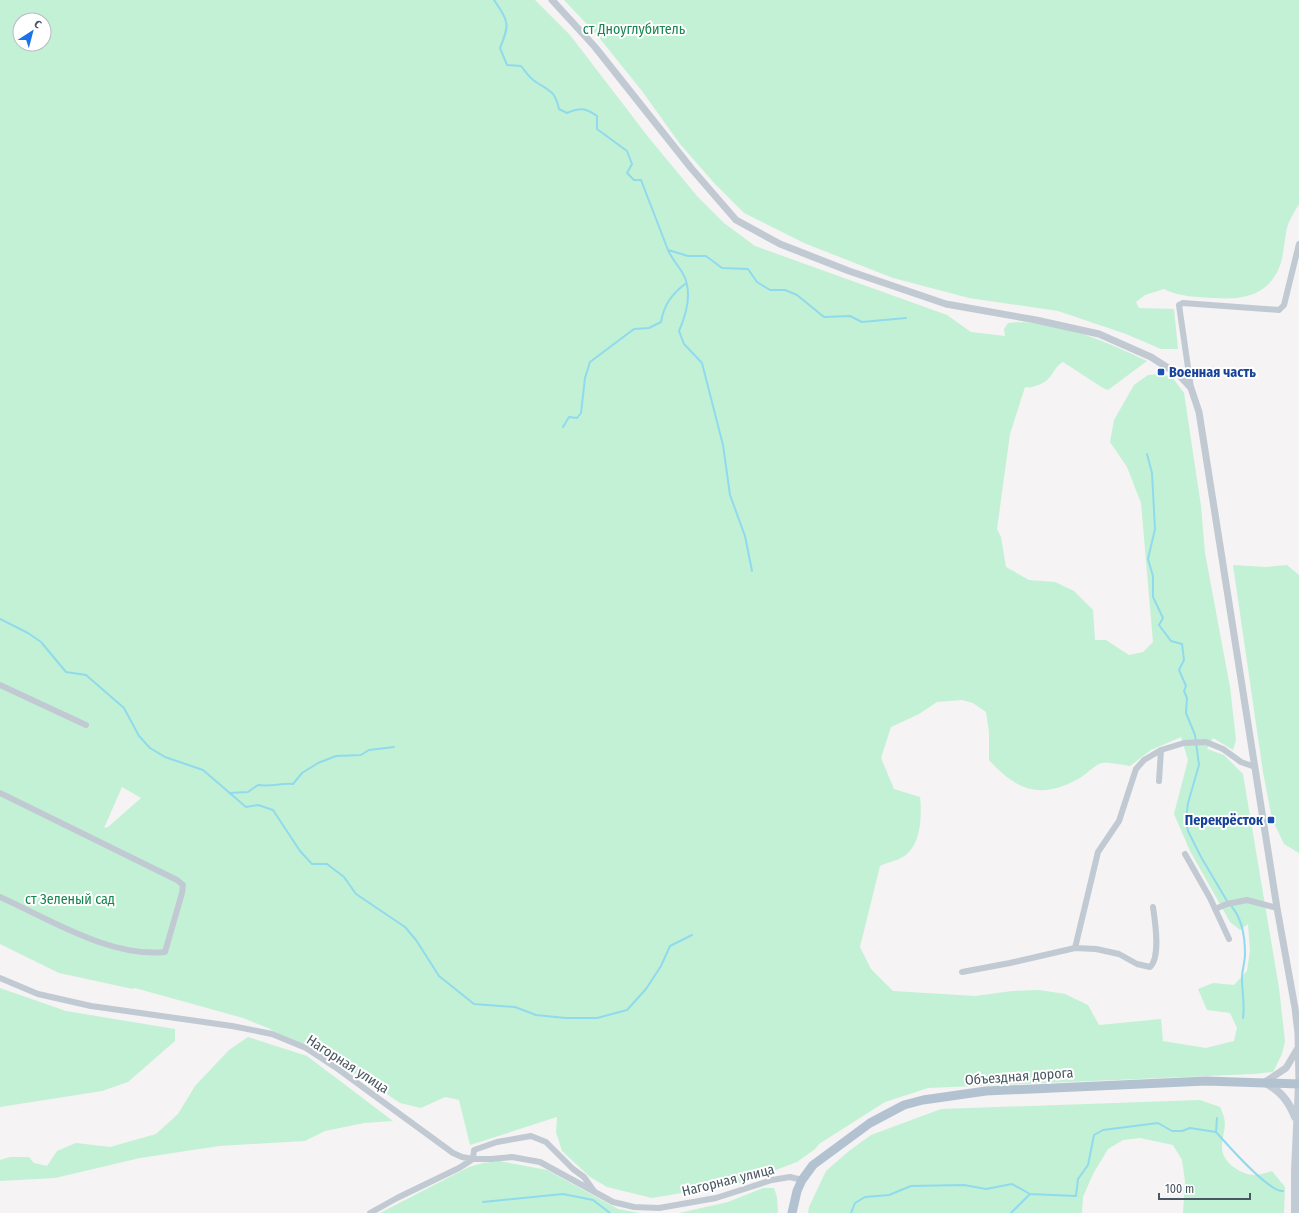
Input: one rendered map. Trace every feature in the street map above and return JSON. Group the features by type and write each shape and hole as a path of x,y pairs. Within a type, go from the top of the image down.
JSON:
{"main road":[{"name":"Объездная дорога","path":"792,1213 797,1191 802,1180 813,1165 870,1123 904,1105 923,1100 986,1091 1206,1080 1299,1084"},
{"path":"1265,1082 1286,1098 1298,1118"},
{"path":"1295,1213 1299,1084"}],"street":[{"path":"552,0 595,47 691,168 736,220 780,244 849,271 946,304 1036,320 1099,334 1165,365 1191,388"},
{"path":"1299,244 1284,305 1279,310 1183,303 1179,305 1191,388 1199,412 1277,908 1295,1008 1299,1047 1299,1084"},
{"path":"0,685 86,725"},
{"path":"1075,948 1098,852 1119,821 1136,769 1144,760 1161,750 1184,743 1206,742 1223,749 1241,762 1255,766"},
{"path":"1159,781 1161,750"},
{"path":"0,793 178,880 182,885 182,893 165,952 149,954 98,942 0,897"},
{"path":"1185,854 1215,909 1229,940"},
{"path":"1215,909 1247,900 1277,908"},
{"path":"962,972 1075,948 1096,949 1119,954 1137,964 1150,966 1153,962 1156,947 1156,928 1153,907"},
{"name":"Нагорная улица","path":"0,978 38,994 91,1006 232,1026 272,1034 306,1048 393,1107 437,1142 462,1157 473,1159 512,1157 540,1162 613,1202 634,1207 659,1208 716,1198 772,1180 790,1177 802,1180"},
{"path":"1265,1082 1286,1068 1299,1047"},
{"path":"370,1213 473,1159 474,1150 497,1142 531,1136 546,1142 573,1169 584,1176 594,1192"}],"green space":[{"name":"ст Зеленый сад","path":"0,0 535,0 570,35 649,138 697,196 724,223 755,246 947,315 971,332 1005,336 1004,329 1008,323 1025,322 1043,324 1097,339 1147,361 1108,390 1063,362 1043,383 1032,387 1025,387 1010,434 997,529 1001,537 1006,567 1029,580 1055,582 1074,591 1093,610 1095,640 1106,640 1129,655 1143,652 1153,642 1141,503 1127,467 1110,442 1114,420 1134,385 1148,375 1161,374 1172,377 1184,393 1201,506 1205,553 1230,687 1236,740 1233,750 1213,738 1207,749 1224,755 1243,774 1279,988 1285,1041 1282,1054 1273,1072 928,1088 885,1102 819,1144 815,1149 797,1162 741,1183 652,1198 607,1187 590,1177 562,1151 556,1132 557,1117 470,1145 459,1100 445,1097 421,1108 400,1103 360,1076 321,1058 268,1028 243,1018 135,988 133,989 59,973 0,944","holes":["962,700 973,703 986,712 989,732 989,760 1009,779 1029,789 1052,789 1064,785 1081,777 1102,763 1130,766 1151,750 1181,737 1188,760 1174,814 1190,851 1230,922 1240,930 1248,924 1250,950 1247,971 1234,985 1213,983 1198,989 1207,1010 1230,1013 1237,1028 1234,1041 1206,1048 1163,1041 1161,1019 1099,1025 1088,1005 1065,994 1039,990 1012,991 975,996 893,991 871,969 860,947 880,866 901,858 907,854 912,849 920,828 920,797 894,789 881,758 891,727 919,714 937,702","122,787 141,798 108,827 104,828"]},
{"name":"ст Дноуглубитель","path":"564,0 1299,0 1299,204 1288,225 1279,268 1268,285 1253,294 1244,297 1195,297 1176,294 1164,289 1145,295 1136,302 1139,308 1174,309 1178,349 1161,349 1126,334 1058,311 969,298 893,278 804,243 744,213 715,184 680,144 642,91 597,35"},
{"path":"1233,565 1266,567 1287,565 1299,575 1299,853 1284,844 1272,819 1263,772"},
{"path":"0,988 66,1011 175,1029 175,1041 128,1082 102,1091 0,1107"},
{"path":"248,1037 307,1056 393,1121 364,1123 325,1131 305,1141 219,1146 140,1158 55,1178 0,1181 0,1160 10,1157 29,1157 34,1163 47,1166 57,1151 76,1143 110,1147 156,1134 178,1114 195,1086 229,1050"},
{"path":"1200,1100 1220,1107 1223,1113 1225,1127 1222,1146 1228,1162 1237,1170 1249,1174 1258,1175 1272,1171 1285,1187 1284,1213 1183,1213 1185,1181 1182,1160 1173,1145 1140,1138 1123,1140 1108,1149 1093,1174 1083,1197 1082,1213 808,1213 809,1207 826,1171 849,1151 871,1135 941,1109"},
{"path":"499,1161 547,1170 618,1209 640,1213 380,1213 469,1167"},
{"path":"763,1188 774,1188 777,1197 778,1213 679,1213 728,1202"}],"waterway":[{"path":"494,0 503,13 506,23 505,33 500,48 507,65 521,66 532,79 554,95 559,109 567,113 583,109 590,111 597,116 597,129 627,151 632,164 627,173 634,180 641,180 668,250 682,272 687,286 688,302 679,331 684,344 702,363 723,445 730,495 745,536 752,571"},
{"path":"668,250 688,256 706,256 722,268 748,269 757,282 770,290 785,290 797,295 824,317 850,316 862,322 906,318"},
{"path":"563,427 569,417 577,418 581,413 585,378 590,362 634,329 649,328 661,322 664,310 669,301 685,284"},
{"path":"1147,454 1152,473 1155,529 1148,559 1153,576 1153,597 1163,618 1159,625 1171,641 1182,644 1184,660 1179,670 1186,686 1184,691 1187,698 1186,713 1195,735 1199,765 1188,803 1186,820 1188,831 1201,857 1227,901"},
{"path":"0,619 28,633 41,642 66,672 86,675 124,708 139,736 150,748 165,757 203,770 246,807 258,805 273,810 300,851 312,864 327,864 344,877 356,894 405,927 416,940 439,976 474,1004 515,1007 536,1015 566,1018 597,1018 627,1010 646,989 661,966 670,946 692,935"},
{"path":"229,793 248,792 258,785 268,786 293,784 302,773 318,763 336,756 361,755 369,750 394,747"},
{"path":"1232,907 1241,923 1244,942 1245,957 1242,972 1244,1008 1243,1018"},
{"path":"1216,1132 1217,1118"},
{"path":"851,1213 855,1203 865,1197 889,1195 911,1186 964,1185 986,1189 1012,1184 1030,1194 1076,1196 1078,1179 1088,1165 1094,1135 1103,1130 1158,1123 1172,1131 1182,1131 1190,1128 1216,1132 1258,1176 1276,1189 1283,1191"},
{"path":"483,1202 563,1194 593,1200 610,1213"},
{"path":"1011,1213 1030,1194"}],"place":[{"name":"Военная часть","path":"1161,372"},
{"name":"Перекрёсток","path":"1271,820"}]}
